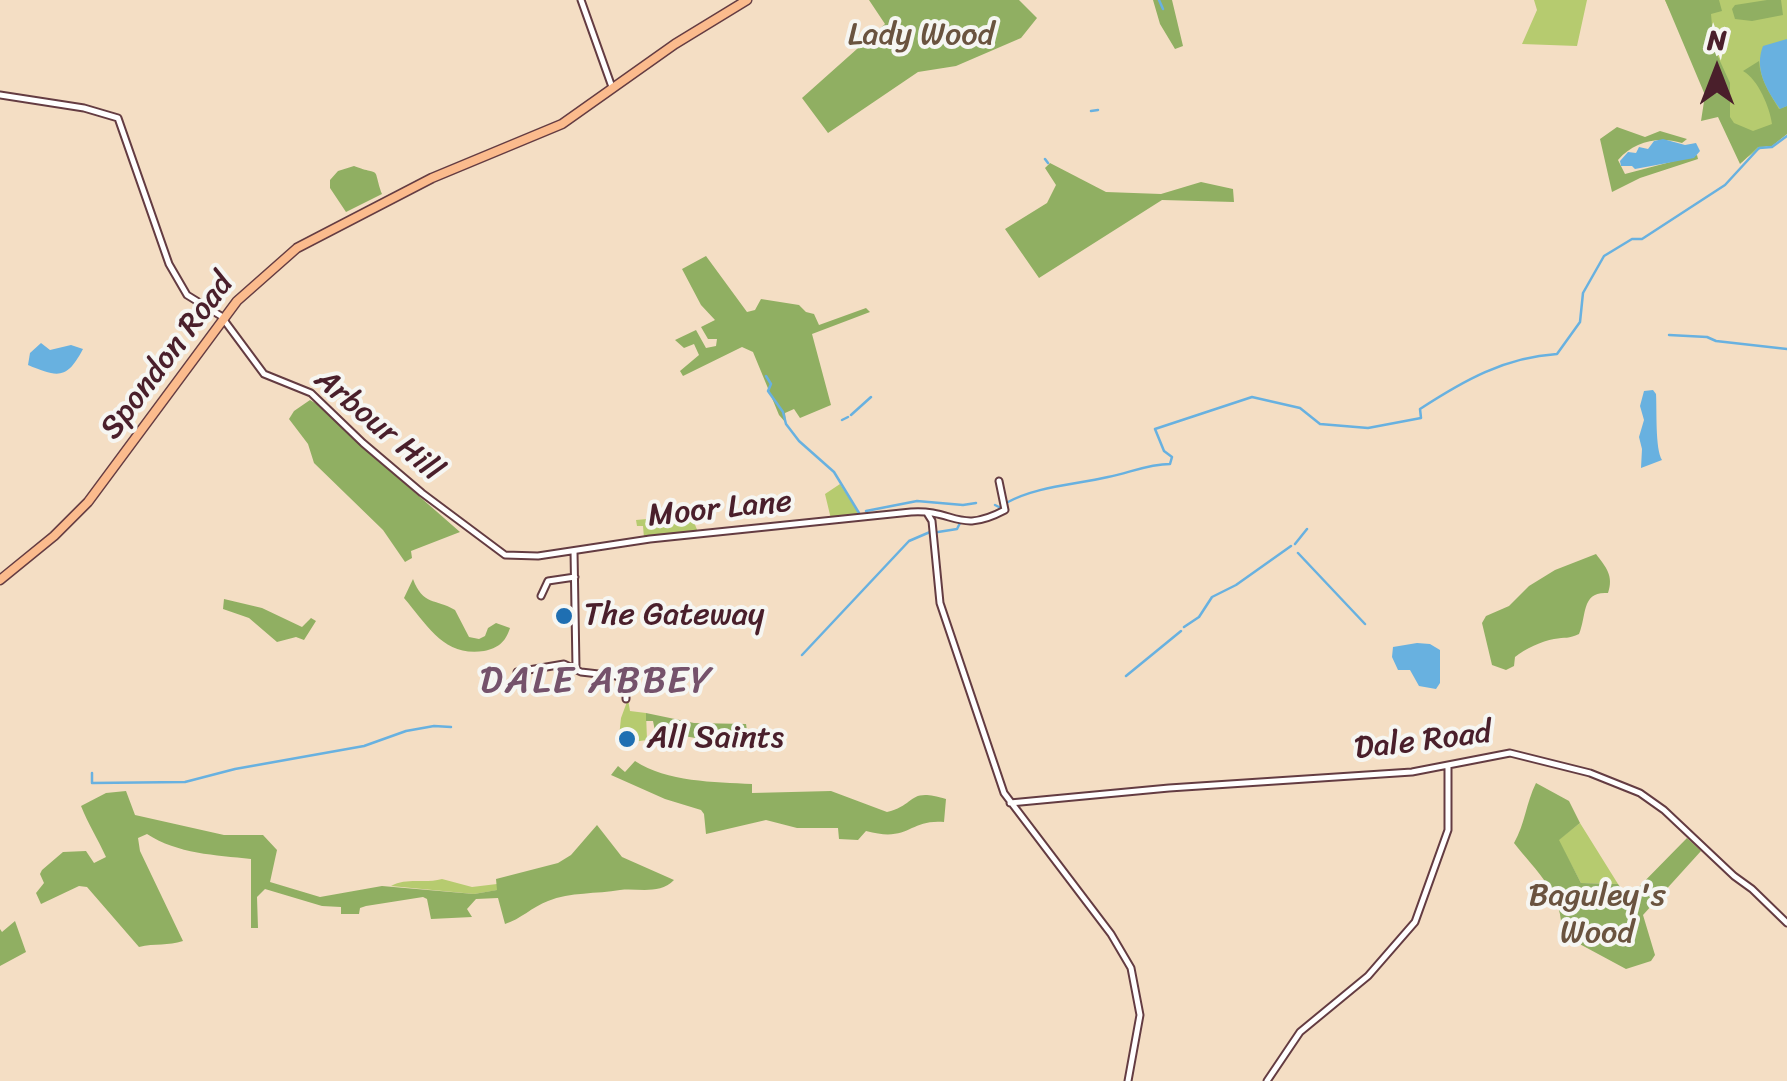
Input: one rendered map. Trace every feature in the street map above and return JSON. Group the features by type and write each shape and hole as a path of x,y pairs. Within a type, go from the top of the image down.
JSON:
{"main road":[{"name":"Spondon Road","path":"0,580 88,502 223,319 251,286 297,248 432,178 543,134 747,0"}],"street":[{"path":"581,0 613,90"},
{"name":"Arbour Hill","path":"0,95 84,108 118,118 173,274 187,294 223,319 264,374 311,392 363,444 422,494 501,553 517,557"},
{"name":"Moor Lane","path":"517,557 911,512 982,522 1004,510 999,480"},
{"path":"927,513 932,522 940,603 1001,788 1129,962 1140,1015 1128,1081"},
{"path":"574,550 576,668"},
{"path":"541,596 548,581 575,577"},
{"path":"564,664 574,652"},
{"path":"517,672 564,664 581,672 622,678 627,683 626,699"},
{"name":"Dale Road","path":"1010,803 1412,772 1510,753 1626,785 1664,810 1787,924"},
{"path":"1267,1081 1300,1032 1368,976 1416,922 1448,830 1448,766"}],"green space":[{"name":"Lady Wood","path":"869,0 1019,0 1037,18 1021,38 956,66 918,72 828,133 802,98 885,24"},
{"path":"1153,0 1172,0 1183,46 1175,49 1160,24"},
{"path":"1534,0 1587,0 1577,46 1522,44 1537,10"},
{"path":"1665,0 1787,0 1787,134 1742,162"},
{"path":"1665,0 1719,0 1722,11 1711,14 1714,48 1730,83 1730,117 1734,123 1753,131 1772,124 1762,94 1743,71 1759,61 1763,80 1779,109 1787,106 1787,134 1772,146 1758,147 1740,164 1718,117 1701,121 1705,95"},
{"path":"1781,0 1783,15 1752,21 1735,19 1735,5"},
{"path":"1617,127 1645,137 1660,131 1687,139 1682,143 1656,140 1639,144 1618,160 1625,174 1697,155 1698,159 1640,178 1612,192 1600,139"},
{"path":"1050,163 1106,192 1161,194 1201,182 1233,189 1234,202 1162,200 1039,278 1005,229 1047,203 1056,185 1045,168"},
{"path":"354,166 375,173 382,194 346,212 330,188 330,180 338,171"},
{"path":"706,256 747,312 755,310 761,299 799,305 814,314 819,325 866,308 870,312 812,334 831,405 800,418 794,409 785,413 786,423 753,352 742,347 683,376 680,371 699,355 694,344 684,348 675,340 696,330 706,348 716,346 717,339 708,339 701,327 715,320 701,305 682,269"},
{"path":"310,400 332,413 364,448 460,532 411,551 412,558 405,562 383,530 314,463 308,444 289,419"},
{"path":"840,484 860,515 831,519 825,494"},
{"path":"691,515 698,532 644,538 643,526 637,526 636,520"},
{"path":"1596,554 1608,572 1610,587 1608,593 1599,593 1589,600 1579,634 1534,646 1515,657 1514,666 1506,670 1492,665 1482,623 1486,616 1509,606 1529,586 1555,570"},
{"path":"413,579 425,598 455,610 469,637 485,636 496,623 510,628 506,637 484,651 470,652 447,644 404,598"},
{"path":"224,599 262,608 302,627 311,618 316,621 304,640 296,637 277,642 249,618 223,609"},
{"path":"628,699 630,711 646,713 647,740 625,743 623,736 619,737"},
{"path":"646,713 694,723 746,724 749,743 655,731 653,721 646,721"},
{"path":"635,761 676,777 752,784 752,793 831,791 887,812 918,796 933,796 946,799 944,822 923,824 901,833 866,831 858,840 839,839 838,828 797,828 766,820 706,834 701,810 611,775 618,766 625,772"},
{"name":"Baguley's Wood","path":"1536,783 1569,801 1580,823 1559,840 1581,883 1618,884 1628,898 1687,838 1701,851 1643,915 1655,955 1651,961 1626,969 1561,934 1554,896 1514,843"},
{"path":"126,791 135,815 224,835 263,835 277,850 270,882 320,897 382,886 474,894 497,890 496,879 558,863 571,855 597,825 622,857 674,880 655,889 556,898 505,924 498,898 476,899 467,909 472,917 431,919 427,899 423,897 366,906 360,908 359,914 341,914 341,907 322,906 265,889 257,897 258,928 251,928 251,859 184,850 147,834 138,838 140,851 183,941 139,947 87,887 79,886 41,904 36,893 44,883 42,870 63,852 86,851 94,863 106,857 81,806 106,793"},
{"path":"1580,823 1618,884 1581,883 1558,840"},
{"path":"442,879 472,887 497,884 498,890 474,894 391,886"},
{"path":"15,921 26,952 0,966 0,929 2,932"}],"water":[{"path":"1787,39 1787,106 1780,109 1763,79 1760,63 1763,46"},
{"path":"1663,139 1685,145 1696,143 1700,151 1694,158 1635,169 1621,166 1620,161 1628,152 1636,153 1639,147 1648,149 1654,141"},
{"path":"41,343 50,350 71,345 83,349 67,371 55,374 28,365 30,353"},
{"path":"1653,390 1662,460 1641,468 1639,437 1644,420 1640,406 1644,391"},
{"path":"1417,643 1440,650 1440,683 1436,689 1419,686 1410,670 1398,670 1392,657 1393,647"}],"waterway":[{"path":"1159,0 1163,9"},
{"path":"1091,111 1098,110"},
{"path":"1006,503 1043,489 1170,464 1172,457 1164,451 1155,429 1252,397 1300,408 1320,424 1368,428 1421,418 1420,409 1485,372 1520,360 1557,354 1580,322 1583,293 1604,256 1632,239 1642,239 1725,185 1759,148 1772,147 1787,136"},
{"path":"1045,159 1048,163"},
{"path":"1669,335 1787,349"},
{"path":"766,376 771,384 768,391 783,412 786,424 834,472 859,513"},
{"path":"851,415 871,397"},
{"path":"842,420 848,417"},
{"path":"866,511 917,501 976,503"},
{"path":"995,505 1001,508 995,512"},
{"path":"938,532 957,529 961,521"},
{"path":"1295,544 1307,529"},
{"path":"802,655 909,541 930,532"},
{"path":"1184,627 1199,617 1212,597 1291,546"},
{"path":"1298,553 1365,624"},
{"path":"1126,676 1181,631"},
{"path":"92,773 92,783 185,782 364,746 406,731 451,727"}],"place":[{"name":"The Gateway","path":"564,616"},
{"name":"All Saints","path":"627,739"}],"district":[{"name":"DALE ABBEY","path":"597,682"}]}
